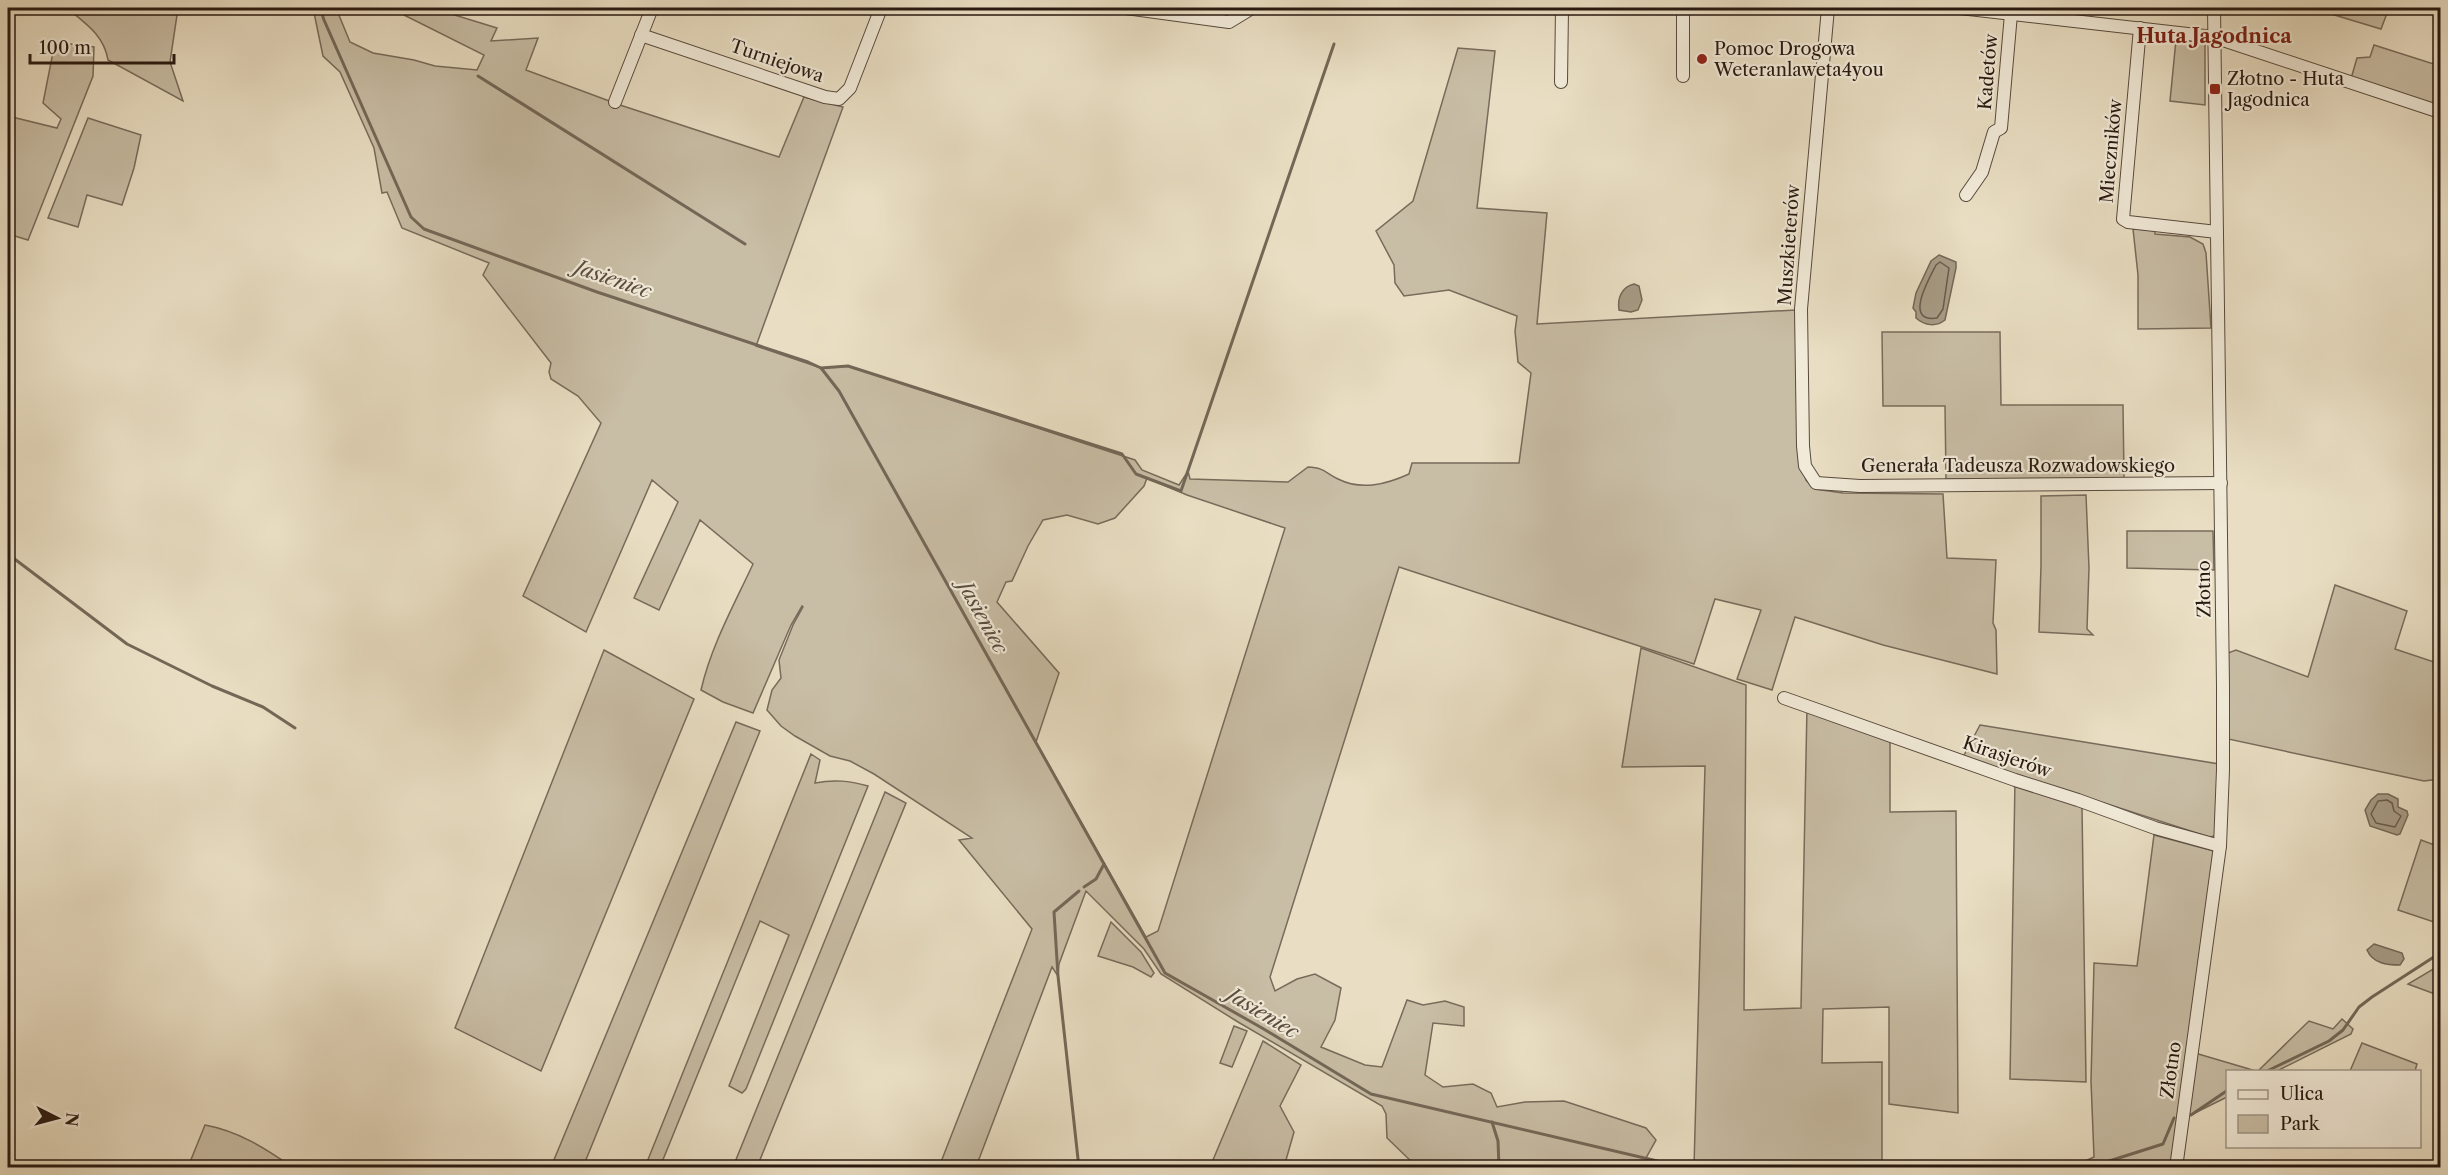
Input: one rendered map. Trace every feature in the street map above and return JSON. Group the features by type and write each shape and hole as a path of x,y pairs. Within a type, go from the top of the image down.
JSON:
{"street":[{"path":"615,102 652,8"},
{"name":"Turniejowa","path":"641,35 825,97 839,99 850,88 881,8"},
{"path":"1126,8 1229,21 1252,8"},
{"path":"1561,82 1562,8"},
{"path":"1683,8 1683,76"},
{"name":"Muszkieterów","path":"1816,483 1806,466 1803,446 1801,309 1828,8"},
{"path":"1960,8 2214,36 2440,112"},
{"name":"Złotno","path":"2176,1167 2220,846 2224,751 2214,8"},
{"name":"Kadetów","path":"1966,195 1982,172 1994,132 2001,128 2011,14"},
{"name":"Mieczników","path":"2140,28 2123,219 2128,222 2217,232"},
{"name":"Generała Tadeusza Rozwadowskiego","path":"1816,483 1860,486 2221,483"},
{"name":"Kirasjerów","path":"1784,698 2155,828 2220,846"}],"green space":[{"path":"67,8 150,8 177,15 170,62 183,101 108,60 98,37 87,24"},
{"path":"313,8 336,8 350,42 373,53 435,66 477,70 484,55 390,8 432,8 497,28 491,41 538,38 526,70 620,105 779,157 804,97 843,107 756,346 821,368 848,366 1135,460 1142,470 1179,485 1188,471 1190,479 1288,482 1308,467 1321,469 1347,483 1374,485 1409,474 1412,463 1519,463 1531,373 1518,362 1515,331 1517,316 1449,290 1404,296 1395,283 1394,265 1376,231 1413,201 1458,48 1495,51 1477,208 1547,213 1537,324 1796,310 1799,455 1806,480 1815,489 1843,493 1943,494 1947,558 1996,560 1993,623 1996,630 1997,674 1883,645 1795,617 1772,690 1737,679 1761,610 1715,599 1694,664 1399,567 1270,977 1275,991 1297,979 1315,974 1341,988 1335,1020 1321,1047 1365,1065 1382,1067 1407,1000 1423,1005 1445,1001 1464,1007 1464,1026 1433,1023 1425,1075 1443,1087 1473,1084 1491,1093 1497,1107 1525,1102 1564,1101 1646,1128 1656,1140 1646,1158 1687,1167 1412,1167 1414,1164 1387,1138 1386,1114 1382,1106 1161,974 1144,949 1086,891 1059,964 1058,976 1052,967 976,1167 939,1167 1032,929 959,840 972,838 874,774 850,761 830,756 795,736 781,726 767,710 772,690 781,678 779,660 802,606 791,625 753,713 723,702 701,690 717,642 753,564 700,520 659,610 634,598 678,502 652,480 586,632 523,596 601,423 578,396 551,379 549,372 551,363 483,275 489,263 402,228 387,192 382,193 374,148 340,72 323,56","holes":["1147,478 1187,495 1285,528 1158,931 1146,937 1036,742 1059,673 997,602 1006,582 1012,581 1043,520 1067,515 1098,524 1115,518 1144,486"]},
{"path":"2333,8 2389,8 2381,29 2331,14"},
{"path":"2176,40 2205,43 2205,105 2170,101"},
{"path":"55,42 94,47 93,76 28,240 8,234 8,116 57,128 61,119 43,103"},
{"path":"2374,45 2440,66 2440,112 2350,82 2357,58 2370,57"},
{"path":"88,118 141,135 134,168 122,205 87,195 78,227 48,218"},
{"path":"2133,229 2155,230 2155,234 2190,237 2203,244 2206,253 2211,328 2138,329 2138,275"},
{"path":"1882,332 2000,332 2001,405 2123,405 2124,478 1946,479 1945,406 1883,406"},
{"path":"2086,495 2089,568 2087,629 2093,635 2039,632 2041,496"},
{"path":"2127,531 2213,531 2214,570 2127,568"},
{"path":"2335,585 2407,611 2395,649 2440,664 2439,779 2424,781 2228,739 2228,653 2236,650 2308,677"},
{"path":"1641,648 1746,685 1744,1010 1801,1008 1807,707 1890,736 1890,812 1956,811 1958,1113 1889,1104 1889,1007 1823,1009 1822,1063 1882,1062 1882,1167 1694,1167 1705,766 1622,767"},
{"path":"604,650 694,699 541,1071 455,1028"},
{"path":"736,722 760,731 583,1167 551,1167"},
{"path":"1980,725 2219,764 2216,836 2209,837 1963,757"},
{"path":"811,754 820,760 815,783 842,781 868,786 746,1089 742,1093 729,1086 789,935 760,921 660,1167 645,1167"},
{"path":"2015,780 2082,807 2086,1082 2010,1079"},
{"path":"885,792 906,803 757,1167 733,1167"},
{"path":"2154,835 2214,851 2172,1167 2070,1168 2094,1157 2091,1081 2094,963 2137,966"},
{"path":"2421,840 2440,847 2440,924 2398,910"},
{"path":"1111,922 1141,952 1154,973 1151,977 1133,967 1098,956"},
{"path":"2440,965 2440,996 2408,984"},
{"path":"2342,1019 2353,1029 2351,1034 2279,1070 2259,1070 2309,1021 2333,1029"},
{"path":"1234,1026 1247,1031 1232,1067 1220,1063"},
{"path":"1263,1041 1301,1065 1280,1106 1294,1132 1284,1167 1210,1167"},
{"path":"2362,1043 2417,1064 2415,1070 2350,1070"},
{"path":"2195,1053 2253,1070 2226,1070 2226,1098 2187,1117"},
{"path":"205,1125 229,1131 251,1141 292,1167 188,1167"}],"water":[{"path":"1939,255 1956,262 1956,268 1945,320 1931,325 1916,318 1913,308 1916,293 1931,261"},
{"path":"1634,284 1639,286 1642,300 1638,310 1631,312 1619,310 1621,294"},
{"path":"2378,794 2388,794 2398,799 2398,807 2407,811 2408,815 2400,834 2370,826 2365,810"},
{"path":"2374,944 2402,953 2404,959 2400,965 2377,961 2367,950"}],"waterway":[{"name":"Jasieniec","path":"320,8 411,217 424,229 597,292 821,368 839,391 1165,973 1371,1094 1687,1168"},
{"path":"821,368 848,366 1122,454 1136,474 1181,491 1334,44"},
{"path":"478,76 745,244"},
{"path":"8,554 127,644 212,686 263,707 295,728"},
{"path":"1084,887 1096,879 1104,864"},
{"path":"1079,891 1054,912 1058,976 1079,1168"},
{"path":"2269,1070 2329,1041 2343,1030 2359,1007 2440,953"},
{"path":"2191,1115 2226,1091"},
{"path":"2087,1168 2163,1144 2174,1118"},
{"path":"1492,1122 1498,1141 1499,1168"}],"place":[{"name":"Pomoc Drogowa Weteranlaweta4you","path":"1702,59"},
{"name":"Złotno - Huta Jagodnica","path":"2215,89"}],"district":[{"name":"Huta Jagodnica","path":"2214,36"}]}
